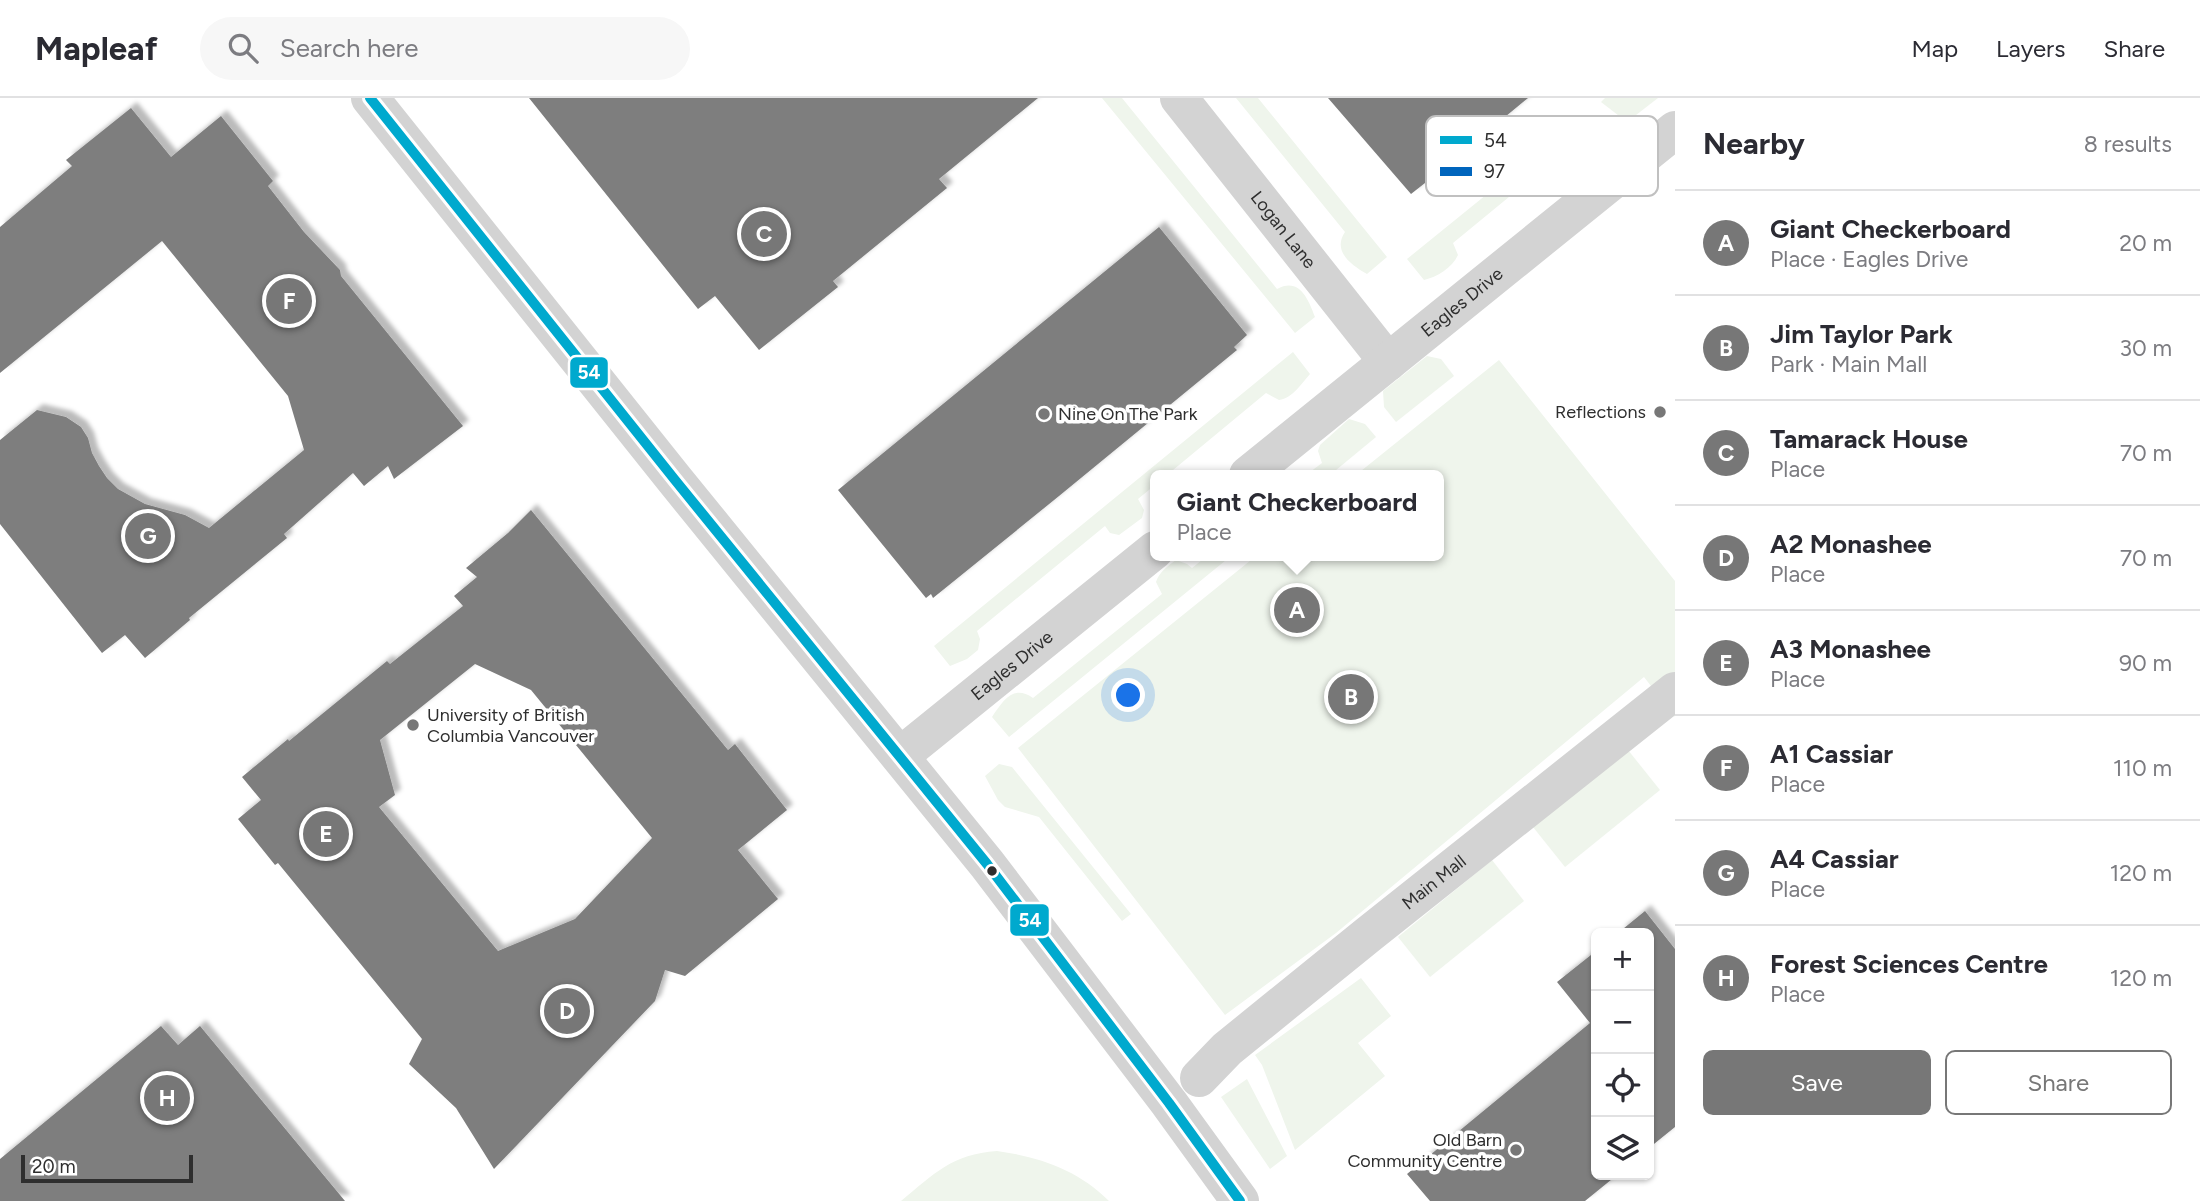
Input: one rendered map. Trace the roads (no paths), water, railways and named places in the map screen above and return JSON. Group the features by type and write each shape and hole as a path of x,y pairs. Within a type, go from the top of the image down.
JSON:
{"street":[{"path":"370,98 674,480 1012,897 1240,1201"},
{"name":"Logan Lane","path":"1179,98 1388,362"},
{"name":"Eagles Drive","path":"1658,144 1675,130"},
{"name":"Eagles Drive","path":"1254,470 1593,196"},
{"name":"Eagles Drive","path":"900,757 1150,554"},
{"name":"Main Mall","path":"1199,1078 1227,1049 1379,925 1675,691"}],"place":[{"name":"Tamarack House","path":"764,234"},
{"name":"A1 Cassiar","path":"289,301"},
{"name":"Reflections","path":"1660,412"},
{"name":"Nine On The Park","path":"1044,414"},
{"name":"A4 Cassiar","path":"148,536"},
{"name":"Giant Checkerboard","path":"1297,610"},
{"name":"Jim Taylor Park","path":"1351,697"},
{"name":"University of British Columbia Vancouver","path":"413,725"},
{"name":"A3 Monashee","path":"326,834"},
{"name":"A2 Monashee","path":"567,1011"},
{"name":"Forest Sciences Centre","path":"167,1098"},
{"name":"Old Barn Community Centre","path":"1516,1150"}]}
